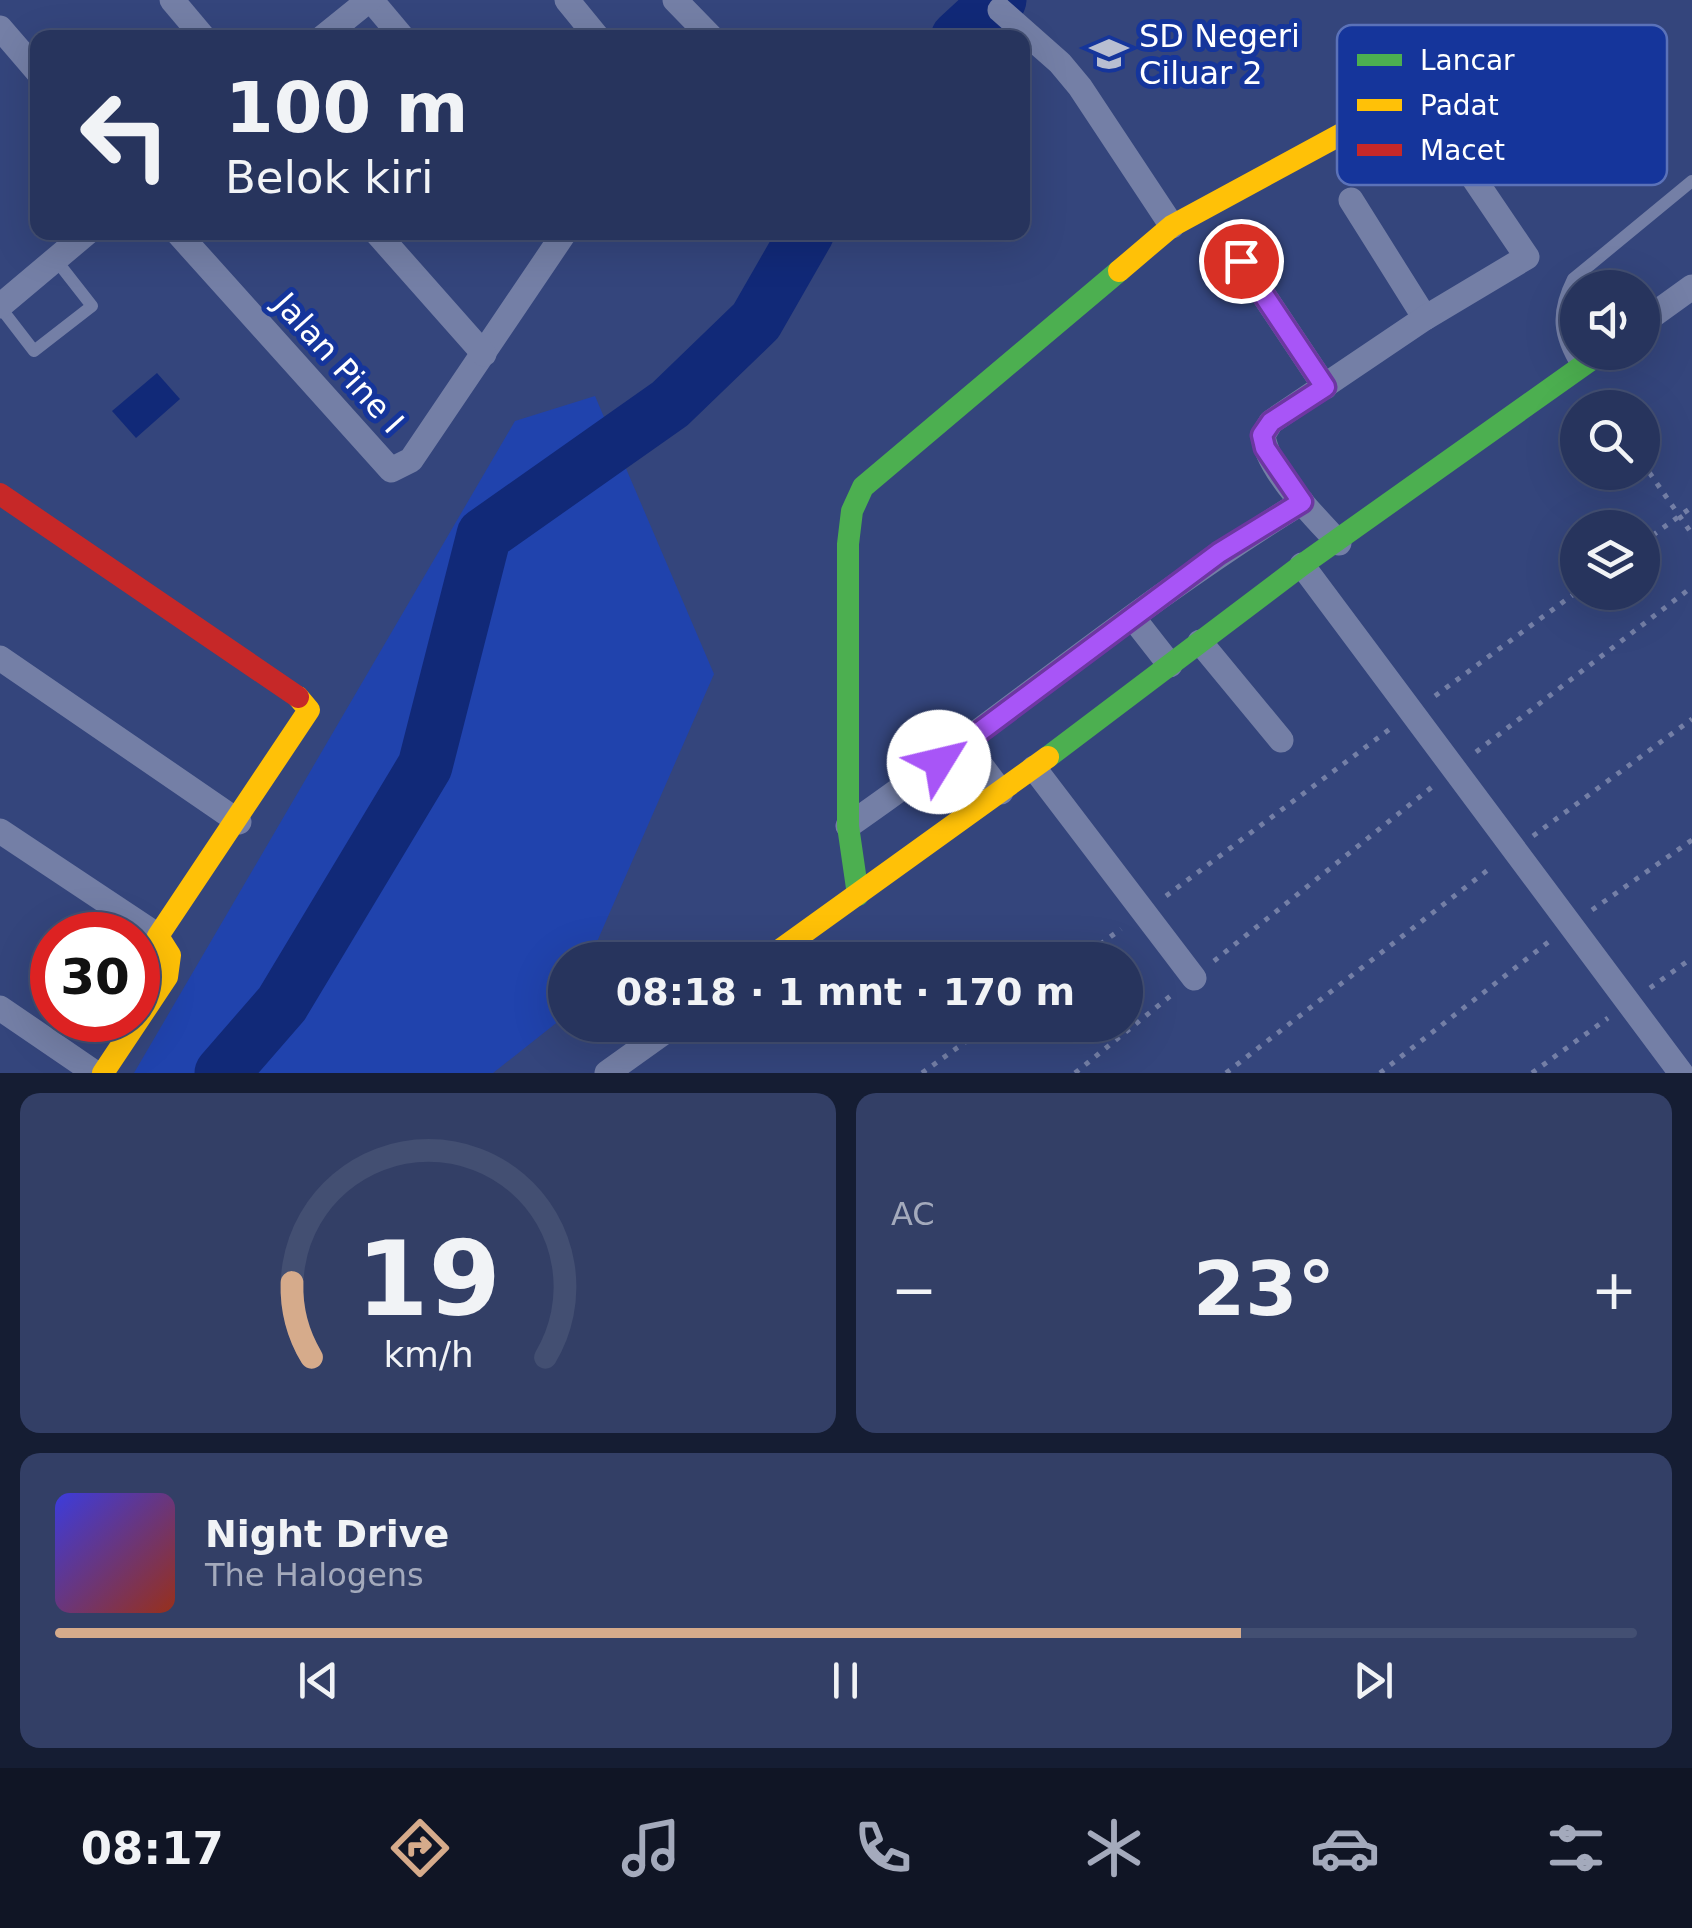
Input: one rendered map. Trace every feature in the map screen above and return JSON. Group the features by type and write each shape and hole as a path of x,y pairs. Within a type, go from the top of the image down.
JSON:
{"street":[{"path":"172,0 197,30"},
{"path":"332,30 370,0 396,30"},
{"path":"567,0 591,30"},
{"path":"675,0 704,30"},
{"path":"1000,10 1023,30"},
{"path":"0,28 30,63"},
{"path":"1030,36 1080,87 1172,226"},
{"path":"858,895 848,826 848,544 852,511 862,486 1172,226 1337,136"},
{"path":"1339,543 1302,502 1265,448 1262,435 1271,422 1425,318 1527,256 1478,185"},
{"path":"1350,200 1425,318"},
{"path":"0,306 79,240"},
{"name":"Jalan Pine I","path":"184,240 391,470 411,460 484,354"},
{"path":"383,240 484,354 561,240"},
{"path":"1241,261 1325,387"},
{"path":"1660,310 1692,287"},
{"path":"791,942 1034,768 1302,565 1339,543 1578,370"},
{"path":"0,494 291,688 309,710 239,822 160,933"},
{"path":"848,826 965,744 1219,553 1302,502"},
{"path":"1302,565 1682,1073 1692,1066"},
{"path":"1134,619 1170,664"},
{"path":"1200,642 1281,740"},
{"path":"0,658 239,822"},
{"path":"965,744 1001,792"},
{"path":"1034,768 1194,978"},
{"path":"0,831 122,912"},
{"path":"160,939 170,955 160,986"},
{"path":"0,1008 95,1073"},
{"path":"103,1073 123,1042"},
{"path":"607,1073 650,1042"}],"lane":[{"path":"1584,270 1692,181"},
{"path":"0,306 34,351 92,306 56,260"}],"path":[{"path":"1660,488 1692,534"},
{"path":"1660,530 1692,507"},
{"path":"1075,1073 1456,768 1692,587"},
{"path":"1104,942 1560,604"},
{"path":"1226,1073 1515,849 1692,719"},
{"path":"1380,1073 1570,926 1692,840"},
{"path":"922,1073 965,1042"}],"shaded area":[{"path":"157,373 180,399 136,438 112,411"},
{"path":"595,396 714,674 597,942 548,942 548,1029 493,1073 134,1073 152,1042 160,1042 160,1029 515,421"}],"waterway":[{"path":"967,30 999,0"},
{"path":"222,1073 282,1004 425,766 484,535 670,404 756,321 802,240"}],"traffic: fast":[{"path":"858,895 848,826 848,544 852,511 863,487 1119,271"},
{"path":"1048,757 1302,565 1577,370"}],"traffic: slow":[{"path":"1119,271 1172,226 1337,136"},
{"path":"103,1073 167,977 170,955 158,936 309,710 298,697"},
{"path":"791,942 1048,757"}],"traffic: jam":[{"path":"0,494 298,697"}],"place":[{"name":"SD Negeri Ciluar 2","path":"1109,54"}],"route":[{"path":"939,762 1219,553 1302,502 1265,448 1262,435 1271,422 1325,387 1241,261"}]}
